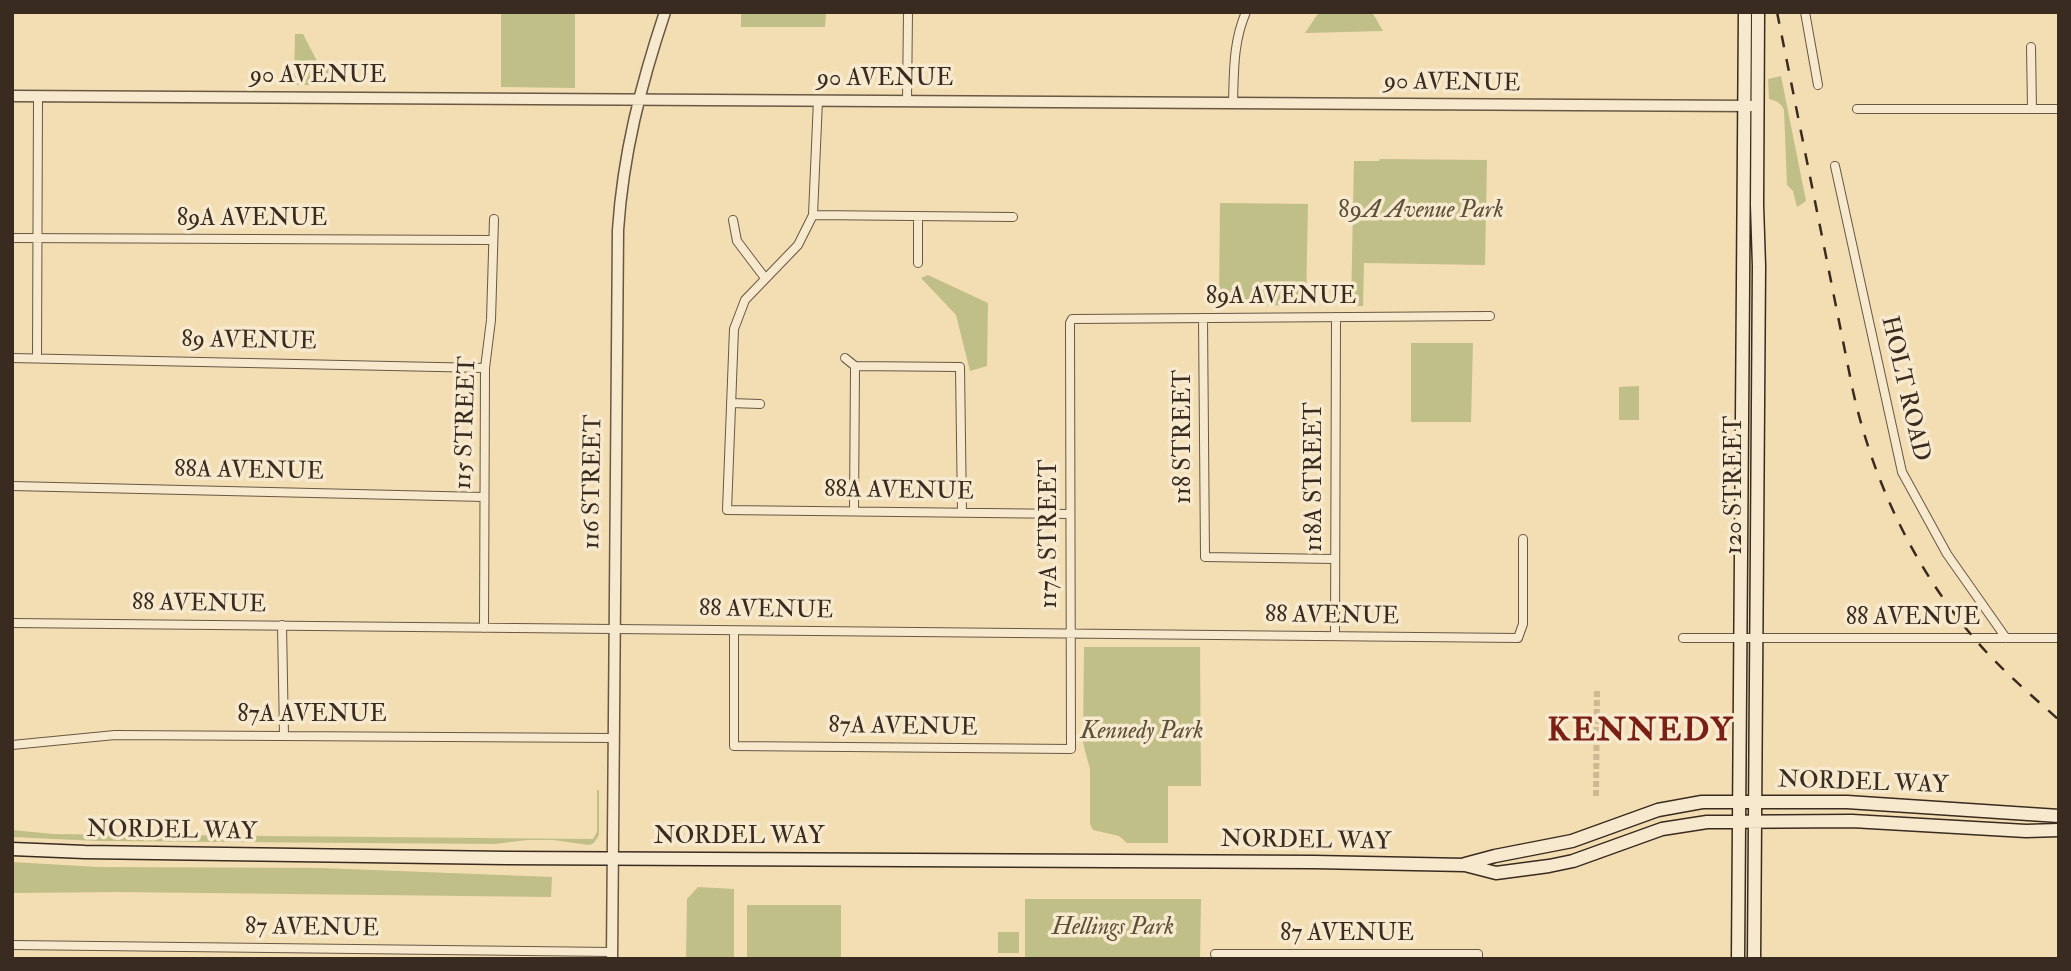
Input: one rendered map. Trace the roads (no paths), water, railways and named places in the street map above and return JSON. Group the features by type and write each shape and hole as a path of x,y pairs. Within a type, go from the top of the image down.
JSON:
{"main road":[{"name":"120 STREET","path":"1738,959 1745,12"},
{"name":"120 STREET","path":"1754,959 1759,12"},
{"path":"1742,365 1748,382 1748,438 1758,443"},
{"name":"NORDEL WAY","path":"12,849 612,859 1465,864 1572,841 1643,815 1702,802 1847,802 2059,816"},
{"name":"NORDEL WAY","path":"1465,864 1496,873 1549,866 1591,856 1662,829 1692,823 1877,822 2026,831 2059,830"}],"street":[{"name":"116 STREET","path":"611,955 618,230 626,152 665,12"},
{"path":"907,101 908,12"},
{"path":"1233,103 1234,49 1246,12"},
{"path":"1805,12 1818,85"},
{"path":"2031,47 2032,109"},
{"name":"90 AVENUE","path":"12,96 1758,106"},
{"path":"37,358 38,97"},
{"path":"760,404 731,403 733,344 737,319 746,300 798,245 813,215 818,100"},
{"path":"1857,109 2059,109"},
{"name":"HOLT ROAD","path":"1835,166 1902,472 1947,554 2006,638"},
{"path":"813,215 1013,217"},
{"path":"918,216 918,263"},
{"name":"115 STREET","path":"484,628 485,368 491,320 494,219"},
{"path":"733,219 737,241 765,278"},
{"name":"89A AVENUE","path":"12,238 492,240"},
{"name":"89A AVENUE","path":"1072,319 1490,316"},
{"name":"118A STREET","path":"1335,636 1336,317"},
{"name":"118 STREET","path":"1203,318 1205,557 1335,559"},
{"name":"117A STREET","path":"1071,749 1069,633 1072,319"},
{"name":"89 AVENUE","path":"12,358 485,368"},
{"path":"845,359 855,366 960,367 962,512"},
{"path":"854,511 855,366"},
{"name":"88A AVENUE","path":"731,403 727,510 1070,514"},
{"name":"88A AVENUE","path":"12,486 484,497"},
{"name":"88 AVENUE","path":"12,623 1518,638 1523,624 1522,539"},
{"path":"282,625 284,735"},
{"name":"87A AVENUE","path":"734,631 734,746 1071,749"},
{"name":"88 AVENUE","path":"1684,638 2059,638"},
{"name":"87A AVENUE","path":"12,745 115,735 613,738"},
{"name":"87 AVENUE","path":"12,944 488,955 611,955"},
{"name":"87 AVENUE","path":"1215,954 1478,957"}],"tunnel":[{"path":"1596,796 1597,688"}],"railway":[{"path":"1777,12 1853,391 1861,425 1884,490 1915,553 1952,611 1994,660 2059,720"}],"district":[{"name":"KENNEDY","path":"1641,733"}],"park label":[{"name":"89A Avenue Park","path":"1421,212"},
{"name":"Kennedy Park","path":"1142,733"},
{"name":"Hellings Park","path":"1113,929"}]}
